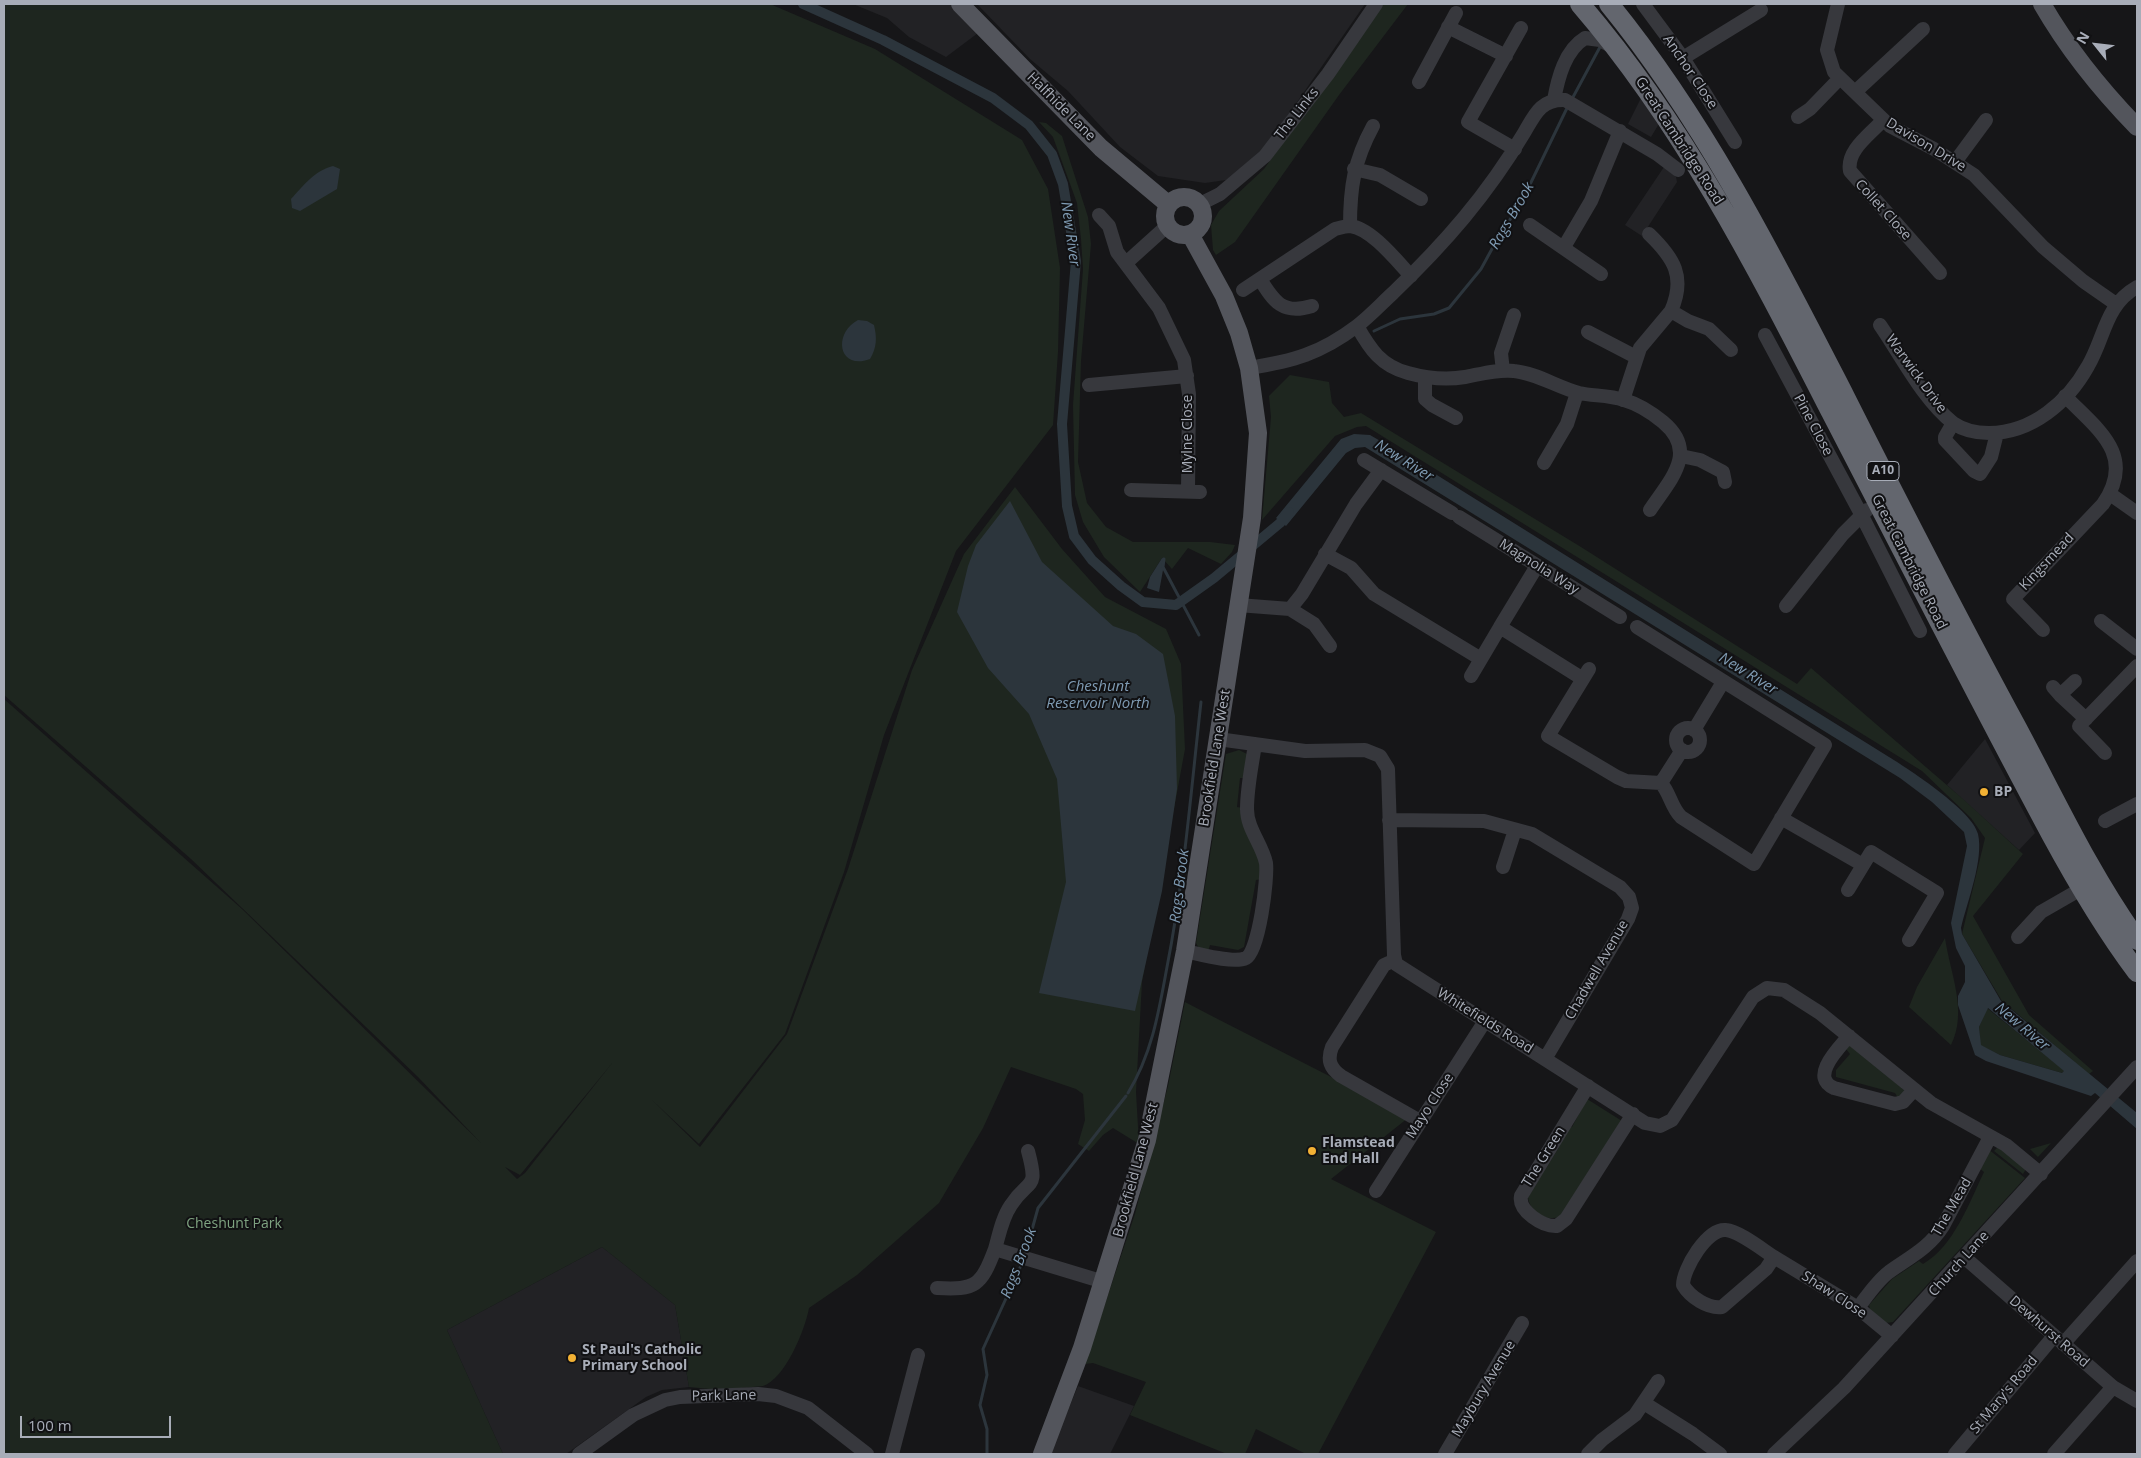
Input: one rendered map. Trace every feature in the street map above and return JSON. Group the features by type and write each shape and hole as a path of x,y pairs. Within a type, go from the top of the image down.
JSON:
{"highway":[{"name":"Great Cambridge Road","path":"1580,4 1618,50 1650,94 1705,176 1794,340 2081,889 2111,938 2137,972"},
{"name":"Great Cambridge Road","path":"1609,4 1657,68 1712,148 1815,339 1948,598 2084,853 2137,940"}],"main road":[{"name":"Halfhide Lane","path":"960,4 1101,148 1169,205"},
{"path":"2043,4 2082,64 2114,103 2137,127"},
{"path":"1179,198 1185,198 1198,205 1202,215 1202,222 1196,231 1190,234 1177,234 1167,226 1165,215 1169,205 1179,198"},
{"name":"Brookfield Lane West","path":"1042,1454 1104,1282 1147,1140 1185,951 1249,531 1258,433 1249,368 1239,332 1224,296 1190,234"}],"street":[{"name":"The Links","path":"1198,205 1220,194 1265,156 1328,74 1376,4"},
{"name":"Anchor Close","path":"1643,4 1683,58 1735,142"},
{"name":"Davison Drive","path":"1838,4 1827,50 1831,67 1840,78 1898,132 1955,162 1991,190 2061,263 2116,304"},
{"path":"1683,58 1761,10"},
{"path":"1419,82 1456,13"},
{"path":"1448,26 1506,56"},
{"path":"1514,149 1468,122 1521,28"},
{"path":"1855,92 1923,29"},
{"path":"1565,102 1558,74 1578,42 1584,38 1600,40 1618,50"},
{"path":"1798,117 1810,109 1840,78"},
{"path":"1249,368 1286,363 1315,352 1357,326 1411,276 1476,205 1542,106 1565,102 1620,131 1657,154 1678,170"},
{"name":"Collet Close","path":"1883,120 1852,154 1849,163 1850,171 1940,273"},
{"path":"1955,162 1986,120"},
{"path":"1350,226 1350,193 1354,168 1359,152 1373,126"},
{"path":"1564,247 1590,201 1620,131"},
{"path":"1354,168 1380,175 1421,199"},
{"name":"Mylne Close","path":"1099,215 1109,226 1116,252 1159,308 1184,360 1187,376 1194,492 1131,490"},
{"path":"1530,225 1601,274"},
{"path":"1126,263 1167,226"},
{"path":"1243,290 1335,229 1350,226 1361,229 1372,237 1411,276"},
{"path":"1623,400 1636,358 1645,341 1671,311 1678,289 1678,274 1663,248 1649,234"},
{"path":"1260,279 1270,295 1281,305 1295,309 1312,306"},
{"name":"Warwick Drive","path":"1880,325 1924,390 1953,423 1974,431 1997,433 2014,431 2032,423 2065,396 2079,381 2092,360 2104,325 2116,304 2137,287"},
{"path":"1671,311 1709,329 1731,350"},
{"path":"1503,370 1501,353 1514,315"},
{"path":"1357,326 1380,360 1396,369 1425,377 1459,378 1503,370 1515,371 1578,392 1623,400 1652,414 1670,428 1680,441 1681,456 1673,474 1650,510"},
{"path":"1588,332 1636,358"},
{"name":"Pine Close","path":"1765,335 1920,631"},
{"name":"Mylne Close","path":"1089,385 1187,376"},
{"path":"1425,377 1424,394 1428,402 1456,418"},
{"path":"1544,463 1567,424 1578,392"},
{"name":"Kingsmead","path":"2042,630 2013,598 2066,540 2095,513 2110,494 2117,473 2112,447 2065,396"},
{"name":"Warwick Drive","path":"1953,423 1945,440 1974,471 1980,474 1991,457 1997,433"},
{"path":"1681,456 1700,460 1723,472 1725,482"},
{"name":"Magnolia Way","path":"1364,460 1620,617"},
{"path":"1290,609 1302,594 1325,554 1381,470"},
{"path":"2110,494 2137,513"},
{"path":"1786,606 1860,514 1878,503"},
{"path":"1325,554 1351,568 1374,594 1481,659"},
{"path":"1471,676 1537,566"},
{"path":"1238,604 1290,609 1314,624 1330,646"},
{"path":"2101,621 2137,649"},
{"path":"1500,627 1586,674 1548,736 1617,777 1626,780 1661,783 1667,791 1674,809 1681,817 1754,864 1825,745 1638,628"},
{"path":"2105,753 2079,726 2137,666"},
{"path":"2075,680 2057,691 2086,719"},
{"path":"1661,783 1682,750 1690,751 1698,744 1699,736 1694,730 1723,682"},
{"path":"1218,739 1305,750 1365,750 1376,753 1384,760 1388,770 1394,960 1384,965 1332,1047 1329,1060 1331,1066 1341,1076 1420,1120"},
{"path":"1185,951 1236,960 1249,956 1254,948 1266,871 1263,853 1252,830 1248,815 1255,744"},
{"path":"2105,821 2137,804"},
{"path":"1781,818 1863,865"},
{"name":"Chadwell Avenue","path":"1389,820 1460,819 1498,823 1532,834 1596,870 1620,887 1629,897 1632,908 1620,934 1545,1059"},
{"path":"1503,867 1515,830"},
{"path":"1848,890 1871,852 1937,893 1908,940"},
{"path":"2018,937 2041,912 2081,889"},
{"name":"Whitefields Road","path":"1394,960 1401,968 1484,1021 1632,1114 1654,1125 1664,1125 1672,1120 1753,997 1767,988 1784,990 1820,1013 1941,1110 2012,1150 2041,1174"},
{"name":"Mayo Close","path":"1376,1191 1484,1021"},
{"path":"1849,1036 1826,1066 1825,1078 1828,1085 1895,1104 1903,1102 1914,1090"},
{"name":"Church Lane","path":"1774,1454 1823,1410 2137,1067"},
{"name":"The Green","path":"1588,1086 1521,1196 1520,1203 1523,1208 1548,1226 1557,1226 1566,1219 1632,1114"},
{"name":"The Mead","path":"1858,1308 1888,1273 1934,1240 1990,1136"},
{"path":"937,1288 961,1289 972,1285 983,1276 1011,1206 1032,1180 1033,1169 1028,1151"},
{"name":"Shaw Close","path":"1774,1257 1766,1269 1722,1307 1712,1307 1688,1294 1683,1285 1685,1274 1698,1250 1719,1231 1725,1230 1733,1232 1858,1308 1892,1336"},
{"path":"995,1250 1104,1282"},
{"name":"Dewhurst Road","path":"1964,1257 2113,1387 2137,1401"},
{"name":"St Mary's Road","path":"1955,1454 2058,1340 2137,1261"},
{"name":"Maybury Avenue","path":"1445,1454 1522,1323"},
{"path":"892,1454 918,1355"},
{"path":"1588,1454 1602,1440 1630,1420 1658,1381"},
{"path":"2054,1454 2113,1387"},
{"name":"Park Lane","path":"580,1454 634,1415 655,1403 680,1397 750,1394 776,1396 808,1408 867,1454"},
{"path":"1644,1403 1693,1434 1720,1454"}],"shaded area":[{"path":"853,4 951,4 978,33 946,57 909,37 887,18"},
{"path":"977,4 1365,4 1268,144 1247,166 1226,180 1205,183 1158,176 1120,147 1068,91 1030,59"},
{"path":"1641,98 1660,122 1651,137 1628,124"},
{"path":"1664,167 1676,177 1677,182 1642,236 1625,225"},
{"name":"BP","path":"1985,739 2035,833 2019,850 1947,785"},
{"name":"St Paul's Catholic Primary School","path":"602,1247 675,1305 689,1387 662,1390 646,1397 566,1454 503,1454 447,1330"},
{"path":"1078,1386 1134,1406 1110,1454 1050,1454"}],"green space":[{"name":"Cheshunt Park","path":"4,4 770,4 875,49 1022,140 1048,189 1060,268 1058,352 1053,425 956,551 884,735 844,872 785,1034 699,1144 652,1100 700,1147 787,1034 848,869 912,670 964,554 1015,487 1062,549 1105,597 1166,629 1181,664 1185,749 1142,982 1136,1092 1139,1144 1113,1128 1103,1135 1089,1151 1078,1144 1085,1120 1083,1094 1076,1089 1011,1067 983,1128 939,1203 857,1275 809,1308 793,1353 779,1374 771,1382 763,1386 721,1390 689,1387 675,1305 602,1247 447,1330 503,1454 4,1454 4,699 242,909 481,1143 418,1077 191,859 4,695","holes":["613,1062 525,1173 517,1179 505,1167 520,1175"]},
{"path":"1383,4 1408,4 1339,95 1235,242 1216,255 1213,250 1211,225 1219,211 1264,169"},
{"path":"1039,122 1046,123 1062,136 1088,217 1091,244 1081,361 1078,462 1087,503 1106,527 1133,542 1210,542 1235,545 1232,552 1221,564 1188,548 1172,569 1162,558 1140,592 1104,557 1083,522 1075,495 1073,405 1083,269 1081,239 1077,203 1053,137"},
{"path":"1290,375 1329,382 1332,403 1344,417 1361,413 1581,547 1797,684 1811,668 1963,799 2023,854 1973,916 2029,1015 2093,1071 2089,1074 2002,1001 1962,934 1985,838 1971,818 1922,771 1366,426 1357,427 1335,436 1262,520 1271,417 1269,396"},
{"path":"1239,750 1249,755 1248,778 1240,778 1237,807 1243,808 1258,850 1263,879 1256,880 1244,947 1238,950 1210,945 1208,952 1199,948 1196,943 1226,754"},
{"path":"1945,938 1958,1005 1956,1032 1951,1045 1909,1007 1917,987"},
{"path":"1185,1002 1408,1118 1331,1179 1436,1232 1318,1454 1306,1454 1256,1429 1245,1454 1227,1454 1130,1415 1146,1382 1093,1363 1085,1364 1135,1214 1168,1086"},
{"path":"1987,1008 2065,1071 2062,1073 2000,1055 1980,1045 1979,1027"},
{"path":"1849,1046 1853,1046 1904,1090 1904,1095 1898,1098 1895,1093 1836,1077 1836,1070 1850,1054 1846,1049"},
{"path":"1587,1099 1622,1121 1560,1217 1544,1217 1535,1211 1529,1203 1528,1197 1558,1149 1567,1127 1572,1127"},
{"path":"2051,1143 2038,1157 2030,1149"},
{"path":"1999,1146 2026,1169 2023,1174 1994,1151"},
{"path":"1988,1149 2025,1178 1893,1322 1886,1323 1871,1313 1869,1305 1892,1279 1919,1261 1923,1264 1944,1246 1960,1223 1984,1172 1979,1168"}],"water":[{"path":"333,166 340,169 337,189 300,211 292,208 291,199 305,184 320,171"},
{"path":"858,320 867,321 874,325 876,338 870,359 860,361 851,360 846,356 842,342 850,326"},
{"path":"1354,434 1370,435 1408,457 1899,763 1953,803 1974,825 1978,834 1979,844 1977,868 1961,928 1962,934 2001,1001 2137,1113 2137,1129 2095,1093 2091,1096 1986,1061 1975,1055 1958,1005 1958,996 1965,982 1965,966 1956,948 1951,923 1967,846 1964,832 1932,802 1900,778 1365,447 1355,448 1346,453 1286,526 1276,518 1341,439","holes":["1988,1008 2064,1071 2062,1073 2000,1055 1981,1045 1979,1027"]},
{"name":"Cheshunt Reservoir North","path":"1010,501 1042,562 1113,626 1136,634 1163,654 1175,716 1177,789 1162,891 1135,1011 1039,993 1066,882 1057,779 1029,714 988,668 957,612 968,566 976,545"},
{"path":"1162,558 1165,559 1159,592 1147,588 1150,577"}],"waterway":[{"name":"New River","path":"803,4 883,40 993,98 1029,125 1052,154 1063,184 1076,261 1062,424 1067,506 1074,536 1092,560 1121,586 1143,602 1176,605 1214,578 1280,523 1289,512"},
{"name":"Rags Brook","path":"1572,99 1600,47"},
{"name":"Rags Brook","path":"1374,331 1400,319 1434,314 1449,308 1481,269 1499,236 1521,203 1568,106"},
{"name":"Rags Brook","path":"1164,559 1163,567 1199,635"},
{"name":"Rags Brook","path":"1128,1093 1149,1048 1164,983 1183,868 1201,702"},
{"name":"Rags Brook","path":"1025,1255 1038,1208 1126,1096"},
{"name":"Rags Brook","path":"987,1454 987,1429 980,1405 987,1375 983,1349 1023,1261"}],"place":[{"name":"BP","path":"1984,792"},
{"name":"Flamstead End Hall","path":"1312,1151"},
{"name":"St Paul's Catholic Primary School","path":"572,1358"}]}
